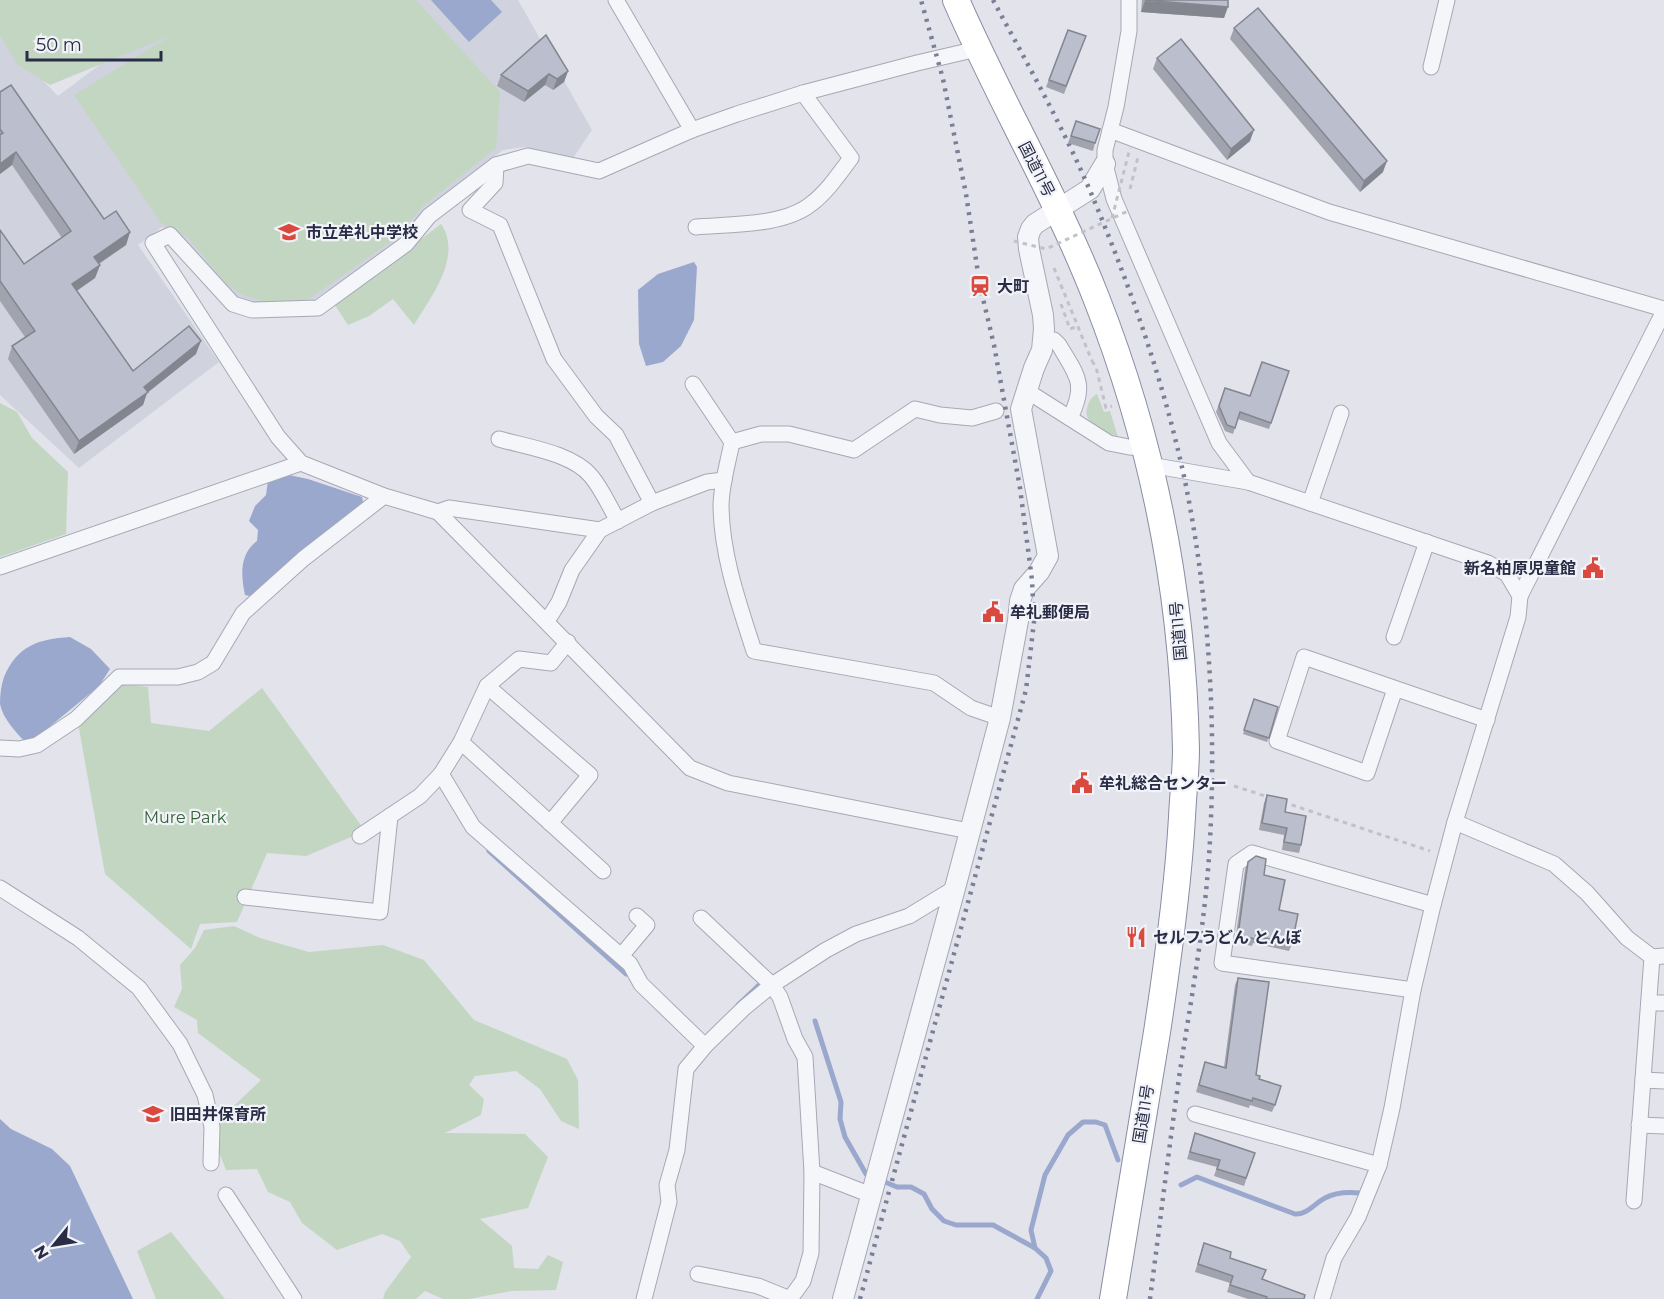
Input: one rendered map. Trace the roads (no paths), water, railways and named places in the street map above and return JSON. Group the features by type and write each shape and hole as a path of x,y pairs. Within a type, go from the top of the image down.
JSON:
{"highway":[{"name":"国道11号","path":"956,0 977,49 1057,209 1097,300 1148,456 1171,567 1180,645 1186,752 1179,866 1167,970 1113,1299"}],"street":[{"path":"616,0 692,130"},
{"path":"1129,0 1129,31 1116,107 1105,150 1105,164 1114,199 1219,443 1248,482"},
{"path":"1431,67 1446,0"},
{"path":"969,831 728,783 690,768 438,512 384,496 301,463 278,437 153,243 170,235 233,304 252,310 318,308 406,244 429,216 496,165 528,156 599,171 692,130 804,93 977,49"},
{"path":"696,227 767,221 792,214 809,206 828,187 851,158 804,93"},
{"path":"1110,130 1329,212 1664,310 1520,596 1518,617 1455,822 1433,905 1413,990 1392,1108 1379,1165 1358,1217 1335,1258 1322,1299"},
{"path":"843,1299 1000,718 1020,601 1024,589 1039,572 1048,556 1021,409 1042,350 1043,339 1043,315 1028,237 1035,224 1090,189 1105,164"},
{"path":"496,165 495,183 470,210 500,225 554,359 596,416 616,435 652,503"},
{"path":"1043,339 1054,340 1059,345 1080,382 1076,406 1070,418"},
{"path":"693,384 732,442 721,505 724,543 733,588 754,651 934,683 971,708 1000,718"},
{"path":"1027,391 1109,443 1129,447 1148,456 1248,482 1488,563 1507,574 1520,596"},
{"path":"732,442 761,434 789,434 854,450 915,409 940,415 972,418 996,411"},
{"path":"1310,503 1341,413"},
{"path":"499,439 565,458 580,465 591,476 618,521"},
{"path":"0,567 301,463"},
{"path":"547,621 559,602 572,570 600,530 652,503 707,482 724,480"},
{"path":"0,748 19,749 37,745 75,719 119,677 178,677 198,672 213,663 243,613 303,559 384,496"},
{"path":"438,512 449,508 600,530"},
{"path":"1394,637 1427,542"},
{"path":"360,836 420,796 441,774 461,742 487,686 519,659 550,663 568,642"},
{"path":"1395,689 1367,773 1278,741 1304,657 1487,720"},
{"path":"487,686 590,775 550,823"},
{"path":"461,742 603,871"},
{"path":"441,774 473,827 630,964 641,984 705,1046"},
{"path":"245,897 380,912 390,816"},
{"path":"1455,822 1554,864 1587,893 1628,938 1658,956 1656,1003 1643,1080 1634,1201"},
{"path":"1413,990 1222,963 1236,864 1252,853 1433,905"},
{"path":"0,888 78,939 139,988 180,1044 205,1095 212,1127 211,1163"},
{"path":"644,1299 669,1202 667,1185 677,1150 686,1070 705,1046 744,1008 772,985 826,950 856,934 909,916 955,888"},
{"path":"621,956 647,925 637,916"},
{"path":"698,1274 758,1286 790,1299 803,1281 811,1253 812,1172 805,1057 795,1039 780,997 772,985 701,918"},
{"path":"1643,1080 1664,1081"},
{"path":"1195,1114 1379,1165"},
{"path":"1639,1125 1664,1126"},
{"path":"812,1172 871,1195"},
{"path":"226,1195 294,1299"}],"water":[{"path":"431,0 491,0 502,12 469,42"},
{"path":"694,262 697,267 694,320 681,346 663,362 646,366 639,344 638,290 658,274"},
{"path":"289,475 362,497 363,502 255,597 245,595 244,559 257,541 258,530 249,521 255,506 266,495 268,481"},
{"path":"70,637 91,649 110,669 99,686 36,738 26,743 10,725 0,704 4,677 15,658 30,646 38,642"},
{"path":"0,1119 11,1129 52,1149 70,1166 133,1299 0,1299"}],"waterway":[{"path":"489,851 626,974"},
{"path":"738,1005 758,986"},
{"path":"815,1021 841,1102 840,1119 845,1137 866,1174"},
{"path":"1037,1299 1051,1271 1046,1258 1035,1248 1031,1230 1045,1175 1068,1135 1083,1122 1105,1125 1118,1160"},
{"path":"1181,1185 1197,1177 1295,1214 1303,1213 1329,1196 1360,1193"},
{"path":"885,1182 897,1187 911,1187 924,1194 932,1209 944,1221 956,1225 993,1225 1035,1248"}],"railway":[{"path":"892,1181 1026,690 1034,622 1032,580 1020,488 994,345 980,286 966,194 943,79 921,0"},
{"path":"993,0 1069,144 1132,299 1177,444 1194,527 1206,621 1212,716 1207,884 1150,1299"},
{"path":"860,1299 890,1188"}],"place":[{"name":"市立牟礼中学校","path":"289,232"},
{"name":"大町","path":"980,286"},
{"name":"新名柏原児童館","path":"1593,568"},
{"name":"牟礼郵便局","path":"993,612"},
{"name":"牟礼総合センター","path":"1082,783"},
{"name":"セルフうどん とんぼ","path":"1136,937"},
{"name":"旧田井保育所","path":"153,1114"}],"park label":[{"name":"Mure Park","path":"185,817"}]}
